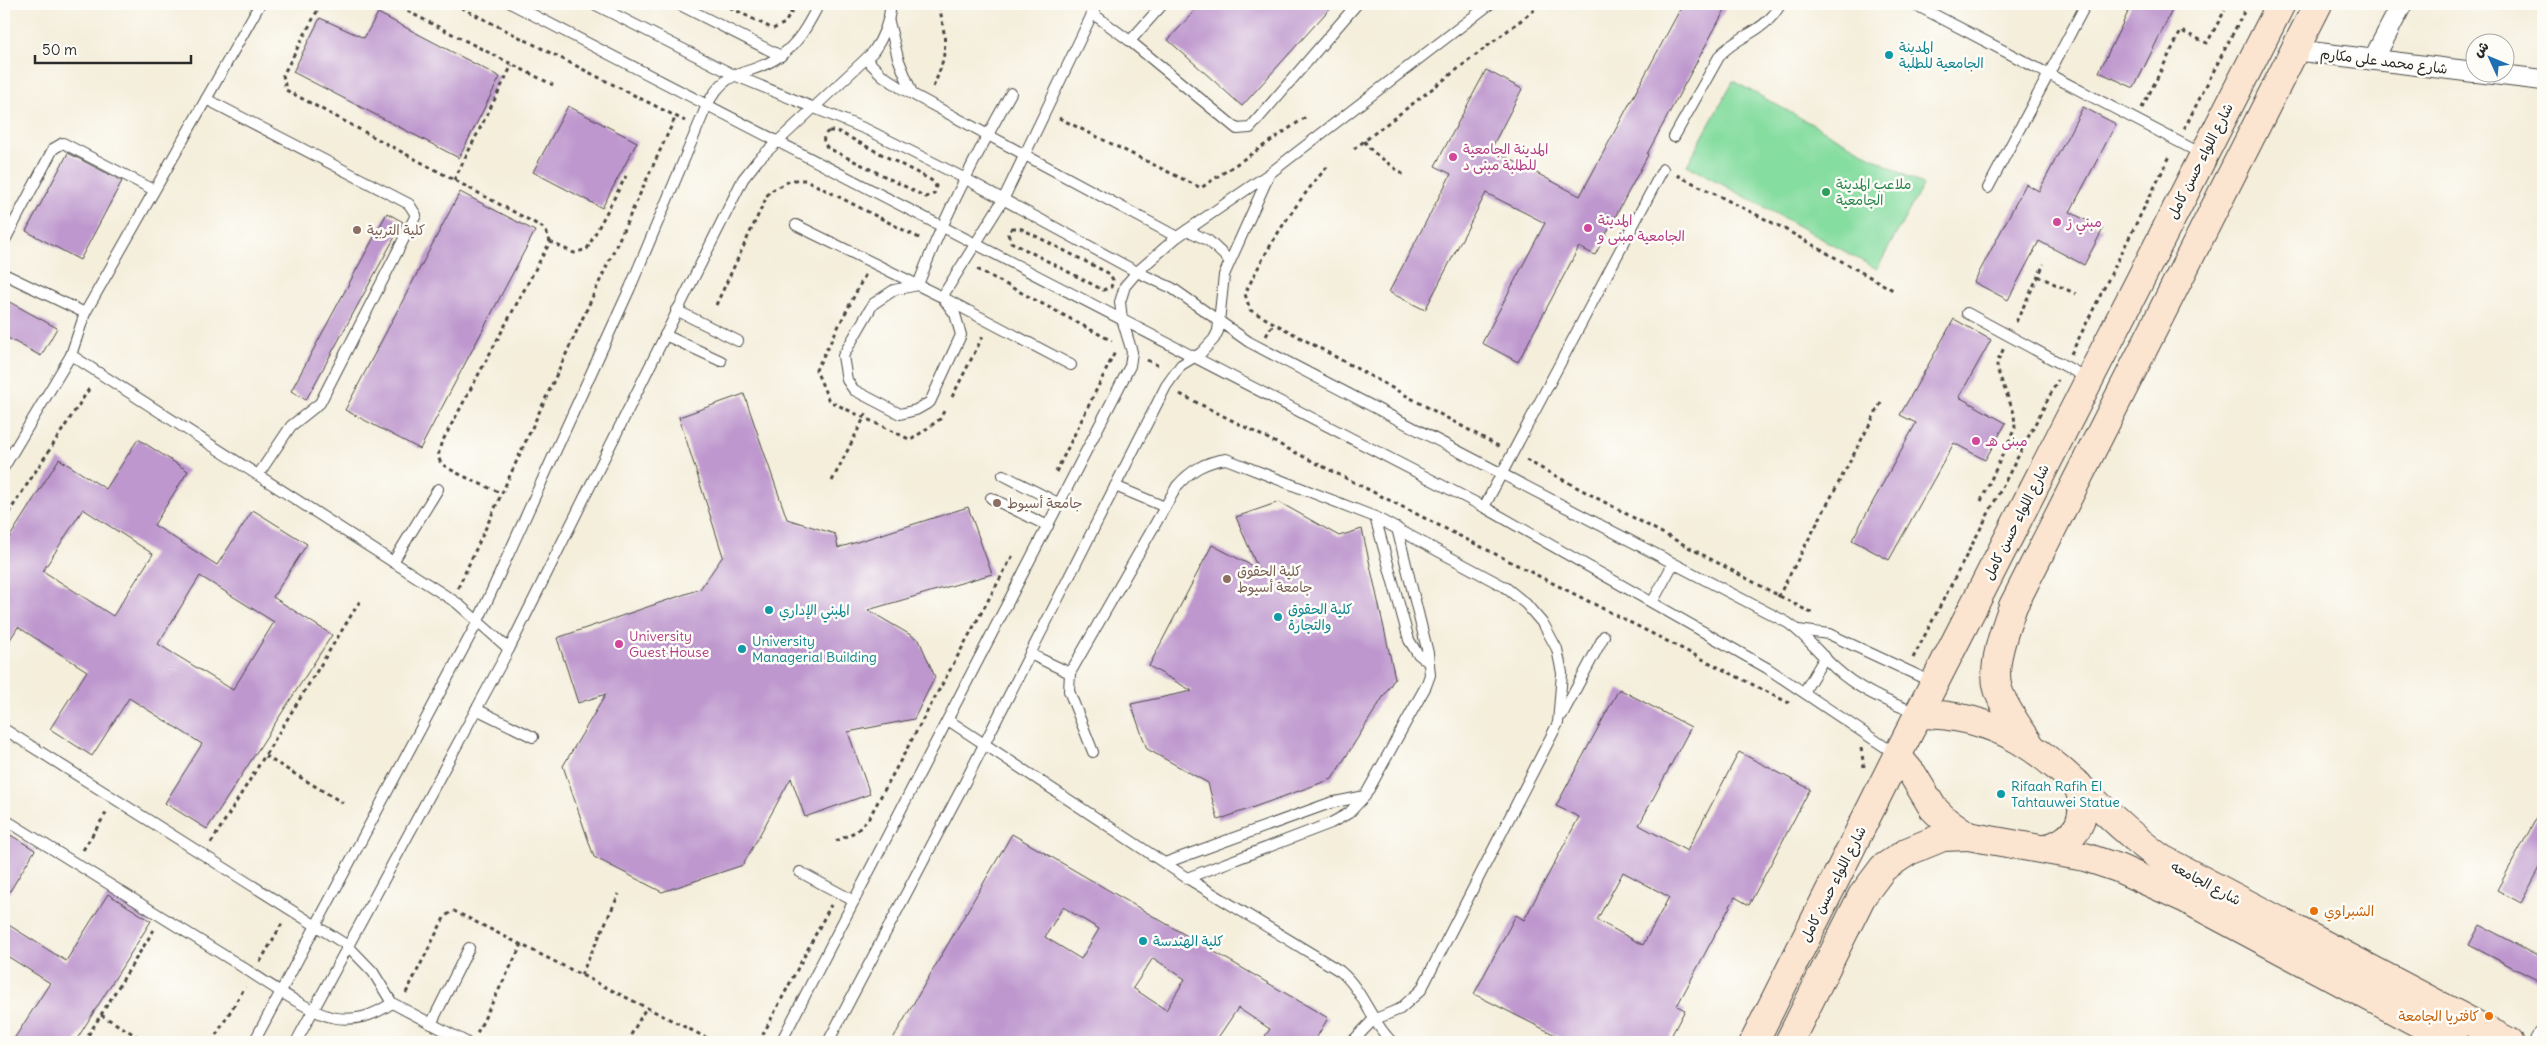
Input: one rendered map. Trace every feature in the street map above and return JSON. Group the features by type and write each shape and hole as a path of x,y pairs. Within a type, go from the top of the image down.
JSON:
{"main road":[{"name":"شارع اللواء حسن كامل","path":"1754,1042 2203,154 2282,4"},
{"path":"2030,745 2004,705 1997,687 1998,660 2003,633 2013,606 2247,140 2318,4"},
{"path":"2217,127 2247,140"},
{"name":"شارع الجامعه","path":"1919,714 1943,714 1989,724 2030,745 2078,785 2135,840 2162,860 2509,1042"},
{"name":"شارع الجامعه","path":"1898,756 1914,774 1933,808 1944,819 1968,836 2085,856 2118,868 2184,898 2454,1042"},
{"path":"2046,849 2062,843 2075,832 2082,818 2084,801 2078,785"},
{"path":"1790,1042 1862,896 1884,868 1909,851 1943,837 1968,836"},
{"path":"2118,868 2135,840"}],"street":[{"path":"2373,60 2402,4"},
{"name":"شارع محمد على مكارم","path":"2294,50 2464,71"},
{"name":"شارع محمد على مكارم","path":"2514,77 2543,80"},
{"path":"2540,1042 2543,1035"}],"lane":[{"path":"4,467 71,355 85,313 260,4"},
{"path":"512,4 1484,507 1768,668 1898,756"},
{"path":"594,4 734,75 868,130 964,178 1137,272 1189,298 1219,322 1249,342 1770,613 1798,630 1845,676 1876,697 1919,714"},
{"path":"681,4 781,56"},
{"path":"254,1042 478,621 630,288 707,105 717,87 734,75 751,71 781,56 799,37 819,4"},
{"path":"296,1042 509,649 664,334 743,179 758,160 866,59 878,44 889,21 891,4"},
{"path":"942,297 1003,200 1097,4"},
{"path":"1130,41 1163,4"},
{"path":"1092,13 1130,41 1237,129 1244,130 1254,123 1357,4"},
{"path":"781,1042 1130,366 1132,352 1122,318 1122,294 1137,272 1177,237 1269,174 1490,4"},
{"path":"1674,137 1720,55 1731,45 1760,29 1781,4"},
{"path":"1914,4 2203,154"},
{"path":"1988,188 2086,4"},
{"path":"889,21 898,58 912,93"},
{"path":"866,59 887,78 912,93 1177,237"},
{"path":"918,285 941,226 964,178 1011,93"},
{"path":"206,99 409,204 415,212 415,218 320,403 291,426 258,475"},
{"path":"4,242 53,149 59,144 63,143 154,190"},
{"path":"1484,507 1663,168"},
{"path":"828,1042 984,745 1166,386 1177,370 1209,347 1218,330 1221,290 1229,260 1269,174"},
{"path":"796,225 942,297 1071,365"},
{"path":"1187,230 1209,241 1229,260"},
{"path":"4,274 85,313"},
{"path":"918,285 894,290 872,304 843,356 843,368 854,390 900,414 916,410 930,402 961,335 955,314 942,297"},
{"path":"676,310 738,341"},
{"path":"1967,313 2089,379"},
{"path":"664,334 722,362"},
{"path":"71,355 452,600 509,649"},
{"path":"1093,752 1069,691 1070,673 1177,486 1190,472 1206,463 1226,460 1397,528 1505,587 1526,604 1544,625 1556,649 1562,673 1558,723"},
{"path":"1003,476 1060,504"},
{"path":"1115,486 1165,507"},
{"path":"393,562 438,490"},
{"path":"991,498 1048,526"},
{"path":"1375,518 1409,640 1417,653 1429,663"},
{"path":"1187,878 1331,823 1349,813 1364,796 1426,686 1430,675 1429,663 1397,528"},
{"path":"1653,602 1673,564"},
{"path":"1798,630 1810,630 1829,634 1935,683"},
{"path":"1352,1042 1373,1020 1400,1009 1421,990 1604,636"},
{"path":"1030,654 1070,673"},
{"path":"1804,692 1825,657"},
{"path":"476,709 533,737"},
{"path":"948,720 1187,878 1340,971 1364,997 1373,1020 1392,1042"},
{"path":"4,729 348,946 373,972 396,1005 466,1042"},
{"path":"1166,863 1330,803 1364,796"},
{"path":"4,819 281,991 329,1017 354,1019 396,1005"},
{"path":"800,872 854,901"},
{"path":"431,1024 469,948"}],"path":[{"path":"321,4 282,75 286,90 542,227 548,235 550,242 441,444 438,453 441,462 450,468 502,494"},
{"path":"393,4 553,85"},
{"path":"454,4 698,127"},
{"path":"723,4 773,29 785,23 796,4"},
{"path":"926,101 945,58 945,39 939,4"},
{"path":"1354,149 1542,4"},
{"path":"1908,660 1915,657 2066,365 2248,4"},
{"path":"2136,119 2181,31 2207,43 2225,10"},
{"path":"454,180 512,64"},
{"path":"1046,111 1201,188 1306,117"},
{"path":"452,600 676,116"},
{"path":"830,131 837,131 931,180 934,182 936,190 930,197 926,198 828,148 824,145 824,136 830,131"},
{"path":"1364,141 1372,151 1405,176"},
{"path":"1663,168 1779,226 1893,290"},
{"path":"550,242 574,253 587,249 626,176"},
{"path":"1020,228 1110,274 1113,283 1107,290 1103,290 1011,242 1008,234 1009,230 1020,228"},
{"path":"871,262 816,370 829,401 911,440 940,419 944,410"},
{"path":"965,263 1118,344 1044,496"},
{"path":"1980,501 2015,428 2014,413 1997,370 1997,362 2044,264"},
{"path":"2038,276 2076,294"},
{"path":"949,402 990,322"},
{"path":"1132,352 1163,368 1156,382 1796,707"},
{"path":"4,520 100,373"},
{"path":"1770,613 1881,403"},
{"path":"832,481 864,419"},
{"path":"836,841 857,831 869,818 1033,518"},
{"path":"211,843 360,601"},
{"path":"265,756 343,803"},
{"path":"74,863 114,799"},
{"path":"759,1042 838,892"},
{"path":"582,975 619,894"},
{"path":"396,1005 445,916 451,911 458,912 706,1040 714,1042"},
{"path":"84,1042 162,917"},
{"path":"473,1042 522,944"},
{"path":"627,1042 646,1008"},
{"path":"101,1015 147,1042"}],"green space":[{"path":"1733,81 1923,185 1877,269 1687,165"}],"building":[{"path":"1201,4 1334,4 1242,106 1168,40"},
{"path":"1683,4 1728,4 1595,255 1579,247 1518,362 1482,343 1545,223 1486,193 1425,310 1389,292 1451,174 1435,166 1486,70 1522,89 1491,149 1580,196"},
{"path":"2132,4 2175,4 2134,88 2099,72"},
{"path":"378,13 500,77 459,158 293,72 320,18 364,38"},
{"path":"568,106 637,142 602,208 533,172"},
{"path":"2083,107 2116,124 2070,212 2103,229 2084,265 2039,241 2008,300 1974,282 2026,184 2039,191"},
{"path":"68,153 122,181 80,260 26,231"},
{"path":"460,192 535,231 420,449 345,410"},
{"path":"387,213 403,222 306,400 291,391"},
{"path":"4,299 57,328 41,356 4,336"},
{"path":"1954,319 1991,340 1959,397 2006,423 1985,460 1954,443 1889,560 1852,540 1916,423 1900,415"},
{"name":"University Managerial Building","path":"744,394 787,519 835,534 838,548 968,507 992,574 868,610 919,640 935,677 914,719 848,732 870,794 805,817 791,778 743,865 662,892 594,857 563,766 606,694 578,703 557,638 700,589 723,556 679,417"},
{"path":"138,439 188,471 154,525 217,565 253,510 307,544 273,597 332,635 207,829 165,803 202,744 129,698 92,756 50,729 87,671 18,627 4,649 4,546 59,459 106,489","holes":["83,509 153,554 113,616 43,571","200,576 274,622 233,690 158,644"]},
{"name":"كلية الحقوق والتجارة","path":"1279,502 1339,536 1362,529 1395,678 1332,779 1218,820 1208,783 1147,749 1131,704 1192,691 1149,666 1212,545 1258,569 1236,517"},
{"path":"1619,689 1691,727 1639,825 1687,851 1739,752 1810,789 1749,905 1735,897 1677,1006 1685,1010 1668,1042 1569,1042 1474,994 1516,915 1524,920 1579,817 1556,806","holes":["1623,872 1669,897 1643,945 1597,920"]},
{"path":"2543,806 2543,862 2521,903 2497,890"},
{"path":"4,831 35,850 4,901"},
{"name":"كلية الهندسة","path":"1012,834 1328,1018 1314,1042 1261,1042 1270,1029 1238,1008 1215,1042 891,1042","holes":["1063,907 1099,929 1081,959 1045,937","1153,958 1185,979 1166,1010 1133,988"]},
{"path":"108,894 151,921 75,1042 12,1042 50,983 4,954 4,922 66,961"},
{"path":"2480,925 2543,958 2543,983 2469,945"}],"place":[{"name":"المدينة الجامعية للطلبة","path":"1889,55"},
{"name":"المدينة الجامعية للطلبة مبنى د","path":"1453,157"},
{"name":"ملاعب المدينة الجامعية","path":"1826,192"},
{"name":"مبني ز","path":"2057,222"},
{"name":"المدينة الجامعية مبنى و","path":"1588,228"},
{"name":"كلية التربية","path":"357,230"},
{"name":"مبنى هـ","path":"1976,441"},
{"name":"جامعة أسيوط","path":"997,503"},
{"name":"كلية الحقوق جامعة أسيوط","path":"1227,579"},
{"name":"المبني الإداري","path":"769,610"},
{"name":"كلية الحقوق والتجارة","path":"1278,617"},
{"name":"University Guest House","path":"619,644"},
{"name":"University Managerial Building","path":"742,649"},
{"name":"Rifaah Rafih El Tahtauwei Statue","path":"2001,794"},
{"name":"الشبراوي","path":"2314,911"},
{"name":"كلية الهندسة","path":"1143,941"},
{"name":"كافتريا الجامعة","path":"2489,1016"}]}
